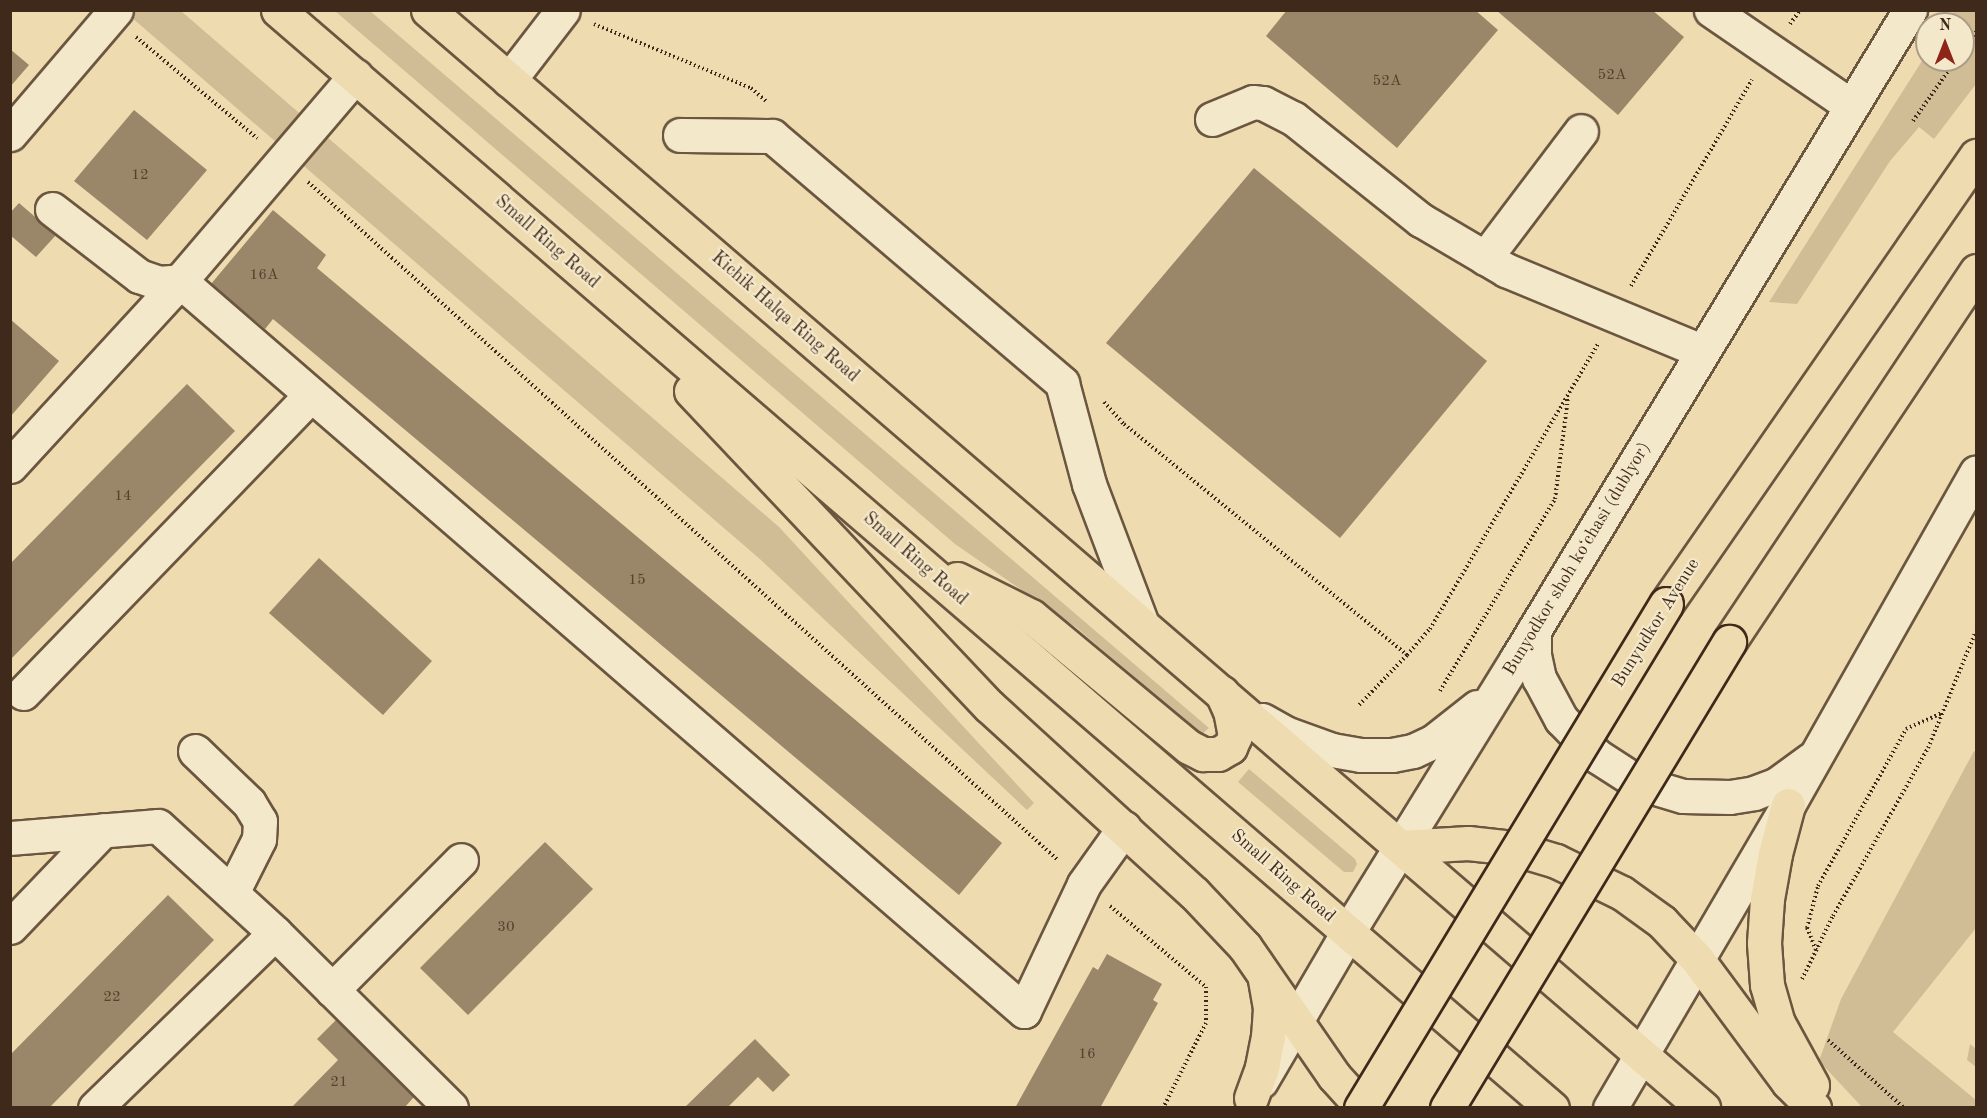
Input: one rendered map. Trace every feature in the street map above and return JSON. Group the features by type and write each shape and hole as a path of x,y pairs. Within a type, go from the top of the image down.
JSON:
{"main road":[{"name":"Small Ring Road","path":"278,10 1552,1107"},
{"name":"Kichik Halqa Ring Road","path":"428,10 1142,624"},
{"name":"Bunyudkor Avenue","path":"1362,1107 1666,604 1977,156"},
{"path":"550,245 990,706 1194,893 1245,947 1334,1076 1362,1107"},
{"path":"1447,1107 1729,642 1977,271"},
{"path":"913,557 1031,616 1189,747 1203,754 1218,754 1230,747 1235,736 1230,711 1221,691"},
{"path":"1142,624 1703,1107"},
{"path":"1788,805 1774,854 1767,899 1764,943 1767,985 1778,1023 1825,1107"},
{"path":"1401,847 1446,843 1490,844 1513,848 1556,861 1607,885 1642,907 1697,959 1781,1073 1814,1107"},
{"path":"1248,1103 1262,1067 1268,1037 1270,1008 1265,977"}],"street":[{"path":"509,80 563,10"},
{"path":"1711,10 1851,106"},
{"name":"Bunyodkor shoh koʻchasi (dublyor)","path":"1248,1103 1348,932 1516,660 1910,10"},
{"path":"10,134 114,14"},
{"path":"10,466 180,281 355,76"},
{"path":"1212,119 1253,102 1263,103 1293,118 1421,220 1506,270 1702,351"},
{"path":"1485,258 1581,131"},
{"path":"680,135 772,136 1062,383 1089,484 1142,624"},
{"path":"52,208 139,276 159,283 180,281 1024,1011 1084,884 1124,828"},
{"path":"23,693 311,395"},
{"path":"1610,1107 1788,805 1977,473"},
{"path":"1534,630 1534,655 1539,678 1561,719 1597,756 1639,783 1683,796 1730,797 1754,793 1777,784 1818,753"},
{"path":"1221,691 1285,734 1312,744 1352,753 1392,754 1424,747 1454,728 1487,696 1516,660"},
{"path":"195,750 249,803 260,821 259,839 232,893"},
{"path":"10,838 158,826 275,933 332,990 436,1103"},
{"path":"10,927 103,830"},
{"path":"332,990 461,860"},
{"path":"95,1107 275,933"}],"path":[{"path":"114,14 284,160 1084,884 1206,987 1206,1023 1163,1107"},
{"path":"1913,122 1948,72"},
{"path":"1435,699 1555,500 1569,394"},
{"path":"1801,981 1928,748 1977,631"},
{"path":"1816,951 1807,928 1818,886 1906,729 1942,713"},
{"path":"1819,1032 1904,1107"}],"shaded area":[{"path":"124,11 181,11 779,527 1034,803 1027,810 761,560"},
{"path":"335,11 370,11 1209,728 1201,735 1077,628 955,544"},
{"path":"1976,11 1976,84 1934,139 1919,127 1890,161 1797,304 1769,302 1915,72 1975,72 1975,12 1953,12"},
{"path":"1974,751 1976,752 1976,928 1893,1032 1976,1100 1976,1107 1862,1107 1819,1061 1841,999"},
{"path":"1249,769 1355,859 1357,864 1353,872 1344,872 1238,782"},
{"path":"1970,1044 1976,1049 1976,1067 1967,1060"}],"building":[{"path":"1287,10 1475,10 1498,30 1397,148 1266,36"},
{"path":"1496,10 1652,10 1684,37 1618,115"},
{"path":"10,49 29,65 10,87"},
{"path":"134,110 207,170 147,240 74,181"},
{"path":"1254,168 1487,361 1340,538 1106,343"},
{"path":"19,203 56,235 36,257 10,235 10,213"},
{"path":"273,210 326,255 317,268 1002,843 959,895 273,319 265,329 211,284"},
{"path":"10,319 59,361 10,417"},
{"path":"187,384 235,431 10,660 10,564"},
{"path":"319,558 432,661 383,715 269,613"},
{"path":"545,842 593,889 468,1015 420,968"},
{"path":"168,895 214,940 49,1108 10,1108 10,1055"},
{"path":"1107,954 1162,984 1153,1000 1158,1003 1100,1108 1015,1108 1093,967 1098,970"},
{"path":"336,1020 414,1097 404,1108 291,1108 338,1060 317,1039"},
{"path":"755,1039 790,1075 773,1092 758,1077 727,1108 684,1108"}]}
